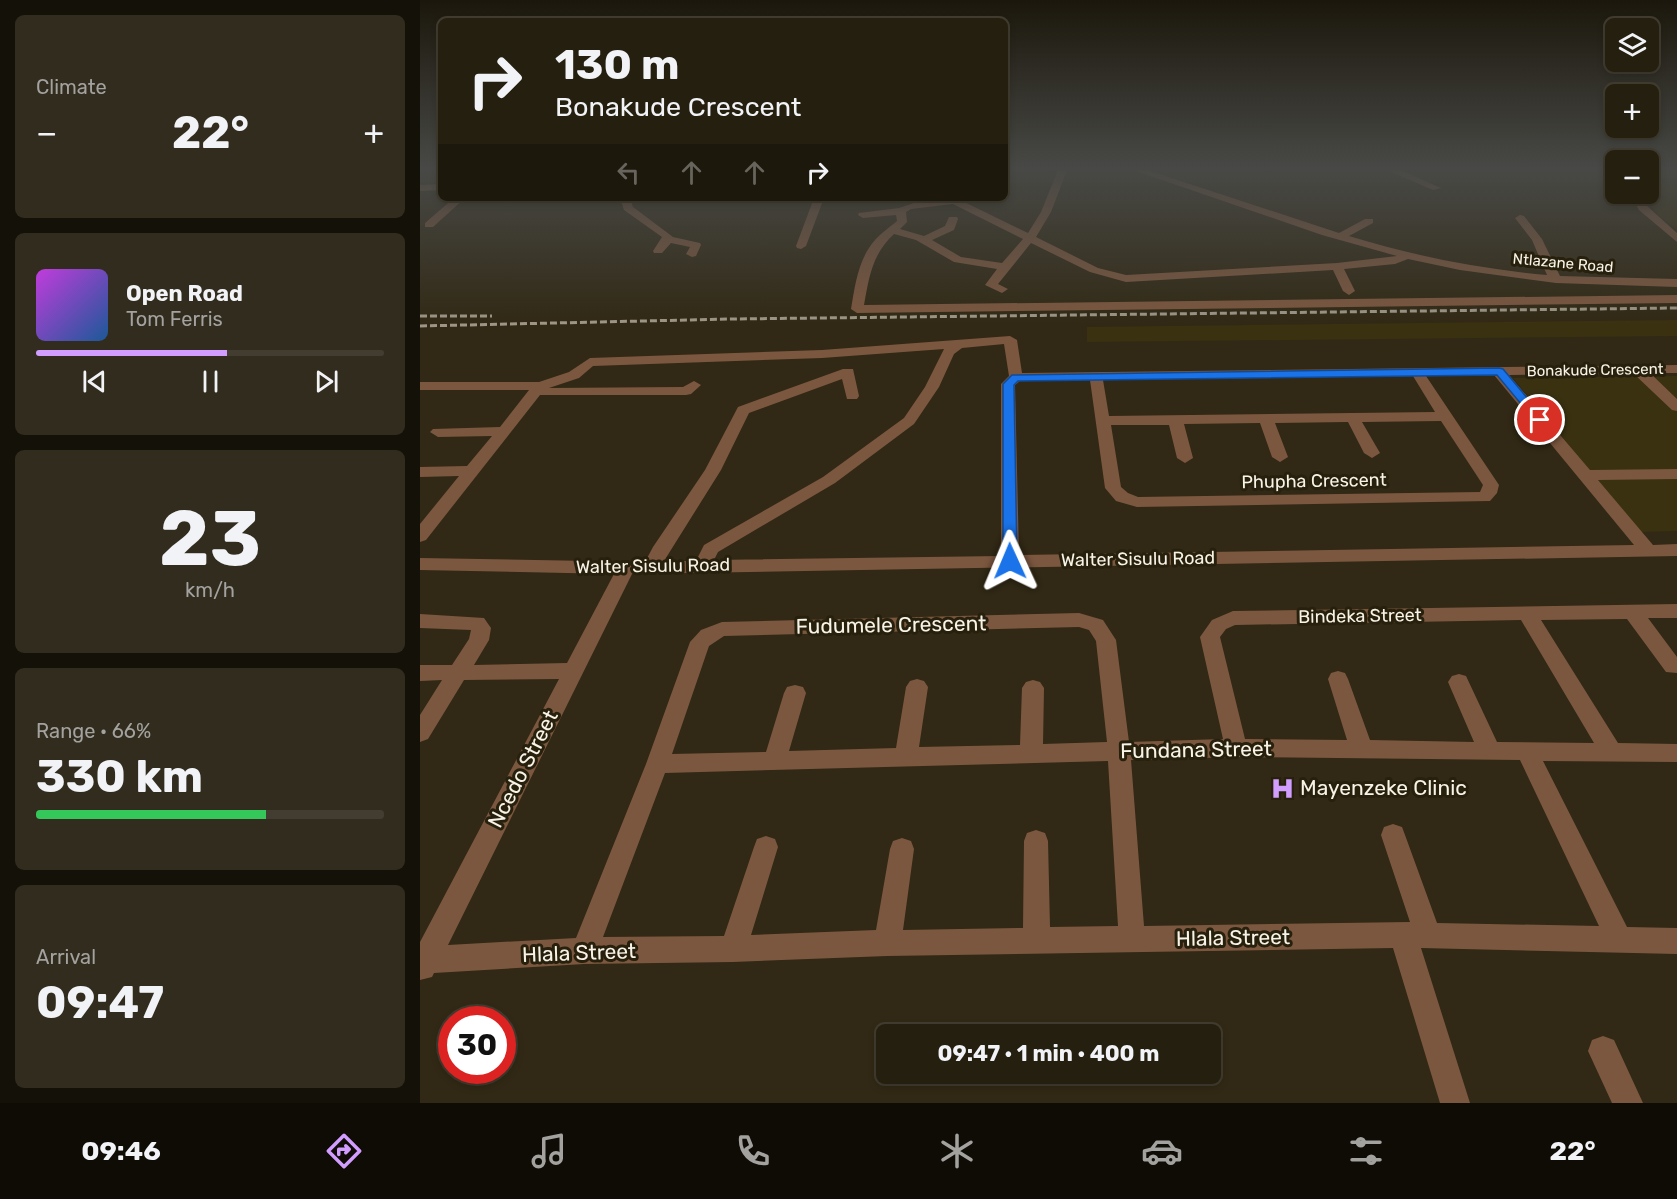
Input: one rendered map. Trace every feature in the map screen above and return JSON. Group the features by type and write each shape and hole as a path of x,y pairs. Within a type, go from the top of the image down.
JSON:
{"street":[{"path":"429,225 433,221"},
{"path":"644,221 663,233 668,239 696,245 692,254"},
{"path":"801,246 810,221"},
{"path":"902,221 878,243 871,256 864,271 858,309 1677,299"},
{"path":"924,240 950,228 952,221"},
{"path":"997,221 1094,270 1126,279 1268,275 1395,261 1403,258"},
{"path":"1002,289 991,285 1030,238 1041,221"},
{"name":"Ntlazane Road","path":"1293,221 1388,251 1454,266 1556,280 1677,283"},
{"path":"1340,237 1368,221"},
{"path":"1523,221 1537,239 1556,280"},
{"path":"1658,221 1677,239"},
{"path":"894,231 924,240 958,260 1005,267"},
{"path":"658,251 668,239"},
{"path":"1248,261 1268,275"},
{"path":"1337,266 1349,291"},
{"path":"420,536 538,389 574,375 590,362 822,354 1010,340 1016,377 1008,384 1010,561"},
{"path":"703,566 710,549 829,480 909,421 932,387 945,356 961,342"},
{"name":"Bonakude Crescent","path":"1016,377 1418,374 1677,369"},
{"path":"1638,370 1677,408"},
{"path":"652,567 713,470 743,411 848,372 852,396"},
{"path":"1499,372 1648,550"},
{"name":"Phupha Crescent","path":"1096,377 1113,488 1122,498 1137,502 1484,497 1489,493 1491,485 1418,374"},
{"path":"420,386 686,391 694,385"},
{"path":"1103,421 1445,416"},
{"path":"1353,418 1372,453"},
{"path":"1266,419 1280,457"},
{"path":"1175,420 1185,458"},
{"path":"438,432 505,431"},
{"path":"420,472 472,471"},
{"path":"1587,475 1677,474"},
{"name":"Walter Sisulu Road","path":"420,564 626,568 1677,550"},
{"name":"Ncedo Street","path":"422,963 626,568"},
{"path":"1632,611 1673,667"},
{"name":"Bindeka Street","path":"1236,748 1210,637 1213,629 1221,622 1233,618 1677,611"},
{"path":"1526,612 1611,752"},
{"path":"420,621 477,623 481,628 479,640 420,733"},
{"name":"Fudumele Crescent","path":"584,951 657,764 702,639 722,629 794,627 1088,621 1096,625 1106,640 1119,751 1132,939"},
{"path":"420,673 573,671"},
{"path":"1338,679 1362,750"},
{"path":"1460,682 1490,752"},
{"path":"906,756 917,687"},
{"path":"1031,753 1033,688"},
{"path":"774,759 795,693"},
{"name":"Fundana Street","path":"657,764 1236,748 1677,753"},
{"path":"1527,752 1620,940"},
{"path":"1393,835 1455,1103"},
{"path":"1036,841 1037,941"},
{"path":"733,949 766,847"},
{"path":"887,943 902,849"},
{"name":"Hlala Street","path":"422,963 584,951 733,949 887,943 1416,936 1677,941"},
{"path":"1603,1051 1628,1103"}],"sand":[{"path":"1667,221 1677,221 1677,229"},
{"path":"1677,320 1677,336 1087,342 1087,327"},
{"path":"1677,376 1677,531 1641,532 1513,378"}],"railway":[{"path":"420,326 732,319 1677,308"},
{"path":"420,316 492,316"}],"place":[{"name":"Mayenzeke Clinic","path":"1282,788"}],"route":[{"path":"1010,561 1008,384 1016,377 1499,372 1540,420"}]}
